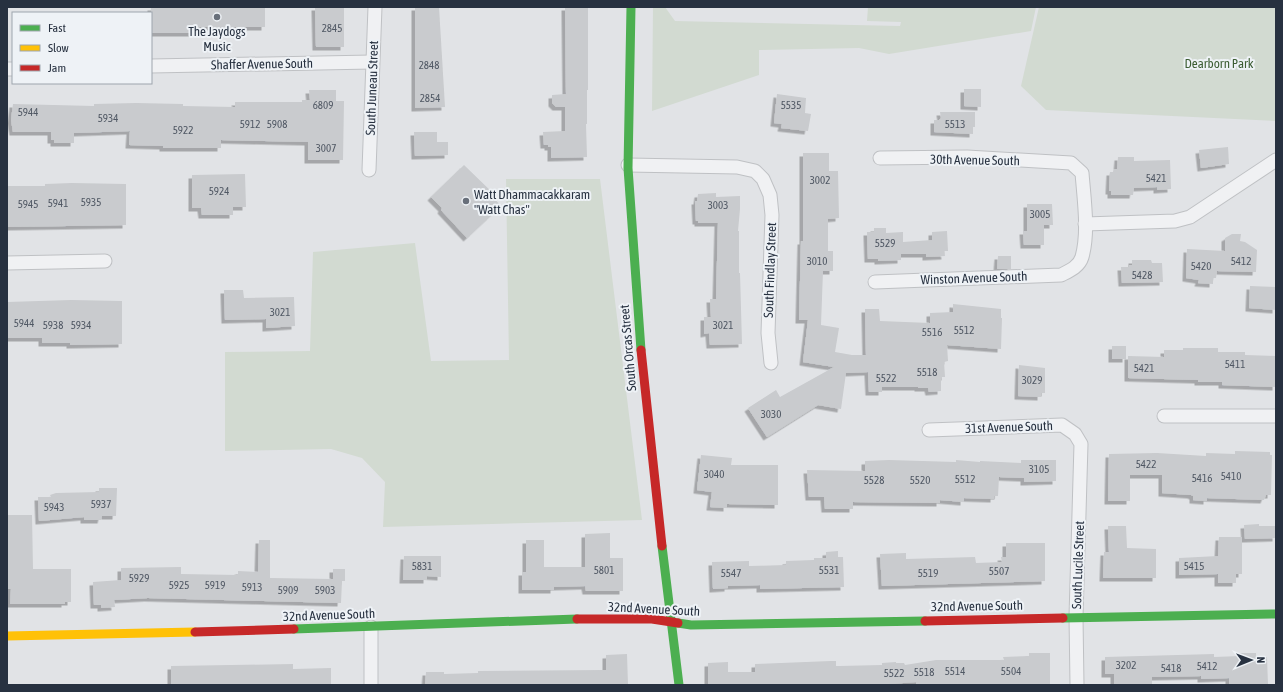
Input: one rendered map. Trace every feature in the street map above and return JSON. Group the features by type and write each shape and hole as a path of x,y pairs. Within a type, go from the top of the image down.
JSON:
{"street":[{"name":"South Juneau Street","path":"369,170 375,7"},
{"name":"South Orcas Street","path":"631,7 628,165 635,284 658,526 679,685"},
{"name":"Shaffer Avenue South","path":"152,66 372,62"},
{"name":"30th Avenue South","path":"880,158 907,159 968,157 1071,163 1082,173 1085,224"},
{"path":"1085,224 1175,220 1190,217 1276,160"},
{"name":"South Findlay Street","path":"628,165 737,167 755,171 763,179 770,195 772,215 768,333 771,363"},
{"name":"Winston Avenue South","path":"875,282 1061,275 1073,270 1082,258 1085,224"},
{"path":"7,263 105,260"},
{"path":"1164,416 1276,416"},
{"name":"31st Avenue South","path":"929,430 1062,425 1075,434 1081,444"},
{"name":"South Lucile Street","path":"1077,685 1076,617 1081,444"},
{"name":"32nd Avenue South","path":"7,636 371,627 581,619 652,619 672,623 699,624 1276,614"},
{"path":"371,627 371,685"}],"green space":[{"path":"653,7 665,7 675,21 900,26 901,22 867,21 868,7 1036,7 1031,31 889,54 859,48 759,50 759,75 652,111"},
{"name":"Dearborn Park","path":"1039,7 1276,7 1276,121 1046,110 1021,86"},
{"path":"506,179 600,179 642,520 383,527 385,482 362,458 331,449 225,451 225,352 310,351 313,252 415,243 431,361 509,360"}],"building":[{"path":"151,7 265,7 265,27 197,27 197,33 152,33"},
{"path":"315,7 344,7 344,47 316,47"},
{"path":"415,7 439,7 445,107 415,108"},
{"path":"565,7 588,7 588,90 586,124 587,157 551,158 551,147 544,145 543,132 565,131 565,107 556,107 552,103 552,95 566,94"},
{"path":"964,89 981,89 981,107 964,106"},
{"path":"309,90 336,90 336,101 344,101 343,160 308,160 308,142 221,140 221,148 163,148 163,146 129,145 130,131 74,133 74,143 54,143 54,140 51,140 51,132 13,132 11,120 13,104 94,106 94,104 136,103 235,107 235,102 302,102 302,100 310,100"},
{"path":"777,94 806,98 805,113 811,114 808,131 781,128 782,124 774,123"},
{"path":"940,112 975,112 975,127 973,127 973,134 934,132 934,120 939,120 941,118"},
{"path":"414,132 437,132 437,142 448,142 448,155 415,156"},
{"path":"1228,147 1229,164 1201,168 1199,150"},
{"path":"803,153 829,153 829,171 838,171 839,218 828,219 828,251 833,251 833,271 823,271 821,325 839,328 835,352 852,355 866,355 865,309 879,309 880,321 930,323 930,313 953,312 953,304 1001,309 1001,349 947,345 948,361 944,362 945,377 941,377 941,391 929,392 928,388 918,387 882,387 882,392 869,392 868,372 846,373 841,409 818,405 767,437 748,408 776,390 780,397 834,367 803,362 808,320 799,320 801,241 803,241"},
{"path":"1118,157 1134,157 1134,161 1170,160 1171,189 1157,190 1157,187 1134,188 1133,195 1111,195 1111,191 1109,191 1110,172 1117,169"},
{"name":"Watt Dhammacakkaram \"Watt Chas\"","path":"464,165 495,195 493,197 501,206 467,238 431,197"},
{"path":"245,174 246,207 233,207 233,215 202,215 201,208 192,208 192,175"},
{"path":"45,184 126,184 126,225 7,227 7,186 45,186"},
{"path":"716,193 716,197 740,196 738,231 742,344 710,345 709,333 704,334 704,317 711,317 710,299 716,299 718,223 698,223 698,221 696,221 695,201 697,201 698,194"},
{"path":"1027,204 1052,204 1053,225 1044,225 1044,245 1024,245 1023,231 1027,231"},
{"path":"874,228 886,228 886,233 903,232 903,242 932,240 932,232 947,231 948,251 944,251 945,256 926,257 926,254 901,254 901,260 878,261 878,259 868,259 867,232 874,232"},
{"path":"1232,234 1241,234 1240,241 1245,242 1257,250 1256,272 1217,271 1216,278 1213,278 1213,284 1198,283 1199,280 1186,278 1187,249 1225,251 1225,238"},
{"path":"998,256 1011,256 1011,269 997,269"},
{"path":"1132,260 1151,260 1152,263 1162,263 1163,282 1122,283 1121,267 1129,267 1129,265 1132,265"},
{"path":"1250,286 1276,287 1276,310 1249,308"},
{"path":"224,290 243,290 244,298 294,297 295,326 266,328 266,319 225,320"},
{"path":"71,300 122,301 122,344 70,345 70,343 42,343 42,338 7,338 7,302"},
{"path":"1112,346 1126,346 1126,359 1112,359"},
{"path":"1183,348 1218,348 1218,352 1245,352 1245,355 1276,356 1276,387 1222,385 1222,382 1198,382 1198,380 1128,378 1128,356 1164,357 1164,350 1183,350"},
{"path":"1019,365 1045,368 1045,393 1041,393 1041,397 1018,396"},
{"path":"1235,451 1270,452 1270,455 1272,455 1271,495 1266,495 1264,500 1207,498 1207,501 1193,500 1193,496 1191,495 1162,493 1162,475 1130,475 1130,501 1108,501 1109,454 1157,453 1206,456 1206,453 1235,454"},
{"path":"701,455 732,458 731,465 778,465 778,505 727,504 727,508 710,507 712,492 697,490"},
{"path":"889,460 956,462 956,460 1021,463 1021,460 1056,460 1056,481 1024,482 1024,478 999,477 998,496 994,496 994,499 964,498 964,502 940,500 940,503 853,502 853,509 825,509 824,497 809,497 807,470 865,471 865,461"},
{"path":"99,488 117,488 116,516 102,516 101,520 84,520 84,517 39,521 38,497 51,497 50,495 56,493 99,492"},
{"path":"7,515 32,515 33,569 71,569 71,602 65,602 65,604 10,604 11,589 7,589"},
{"path":"1259,524 1259,526 1276,526 1276,538 1245,539 1244,525"},
{"path":"1108,526 1126,526 1127,548 1156,549 1156,578 1103,578 1104,552 1109,552"},
{"path":"610,533 610,558 623,558 623,591 586,591 585,586 554,587 554,590 522,590 522,572 526,572 526,540 544,540 544,567 585,567 585,534"},
{"path":"1219,537 1242,537 1242,574 1236,574 1236,583 1218,583 1218,574 1179,575 1179,558 1218,556"},
{"path":"259,540 270,540 270,578 333,579 333,569 345,569 345,581 342,581 341,603 148,598 114,600 115,607 101,608 101,605 94,605 93,582 121,580 121,568 181,567 181,574 238,575 238,571 258,572"},
{"path":"1006,543 1045,543 1045,581 882,586 880,554 906,553 906,559 975,557 976,563 1002,562 1001,557 1006,557"},
{"path":"838,551 838,557 843,557 844,587 760,589 760,585 728,586 728,588 713,589 712,562 749,561 749,566 786,565 786,561 826,558 826,552"},
{"path":"404,556 441,556 441,577 427,576 427,580 403,580"},
{"path":"1029,653 1050,653 1050,685 916,685 916,682 876,685 708,685 708,663 728,662 728,672 755,672 755,664 836,661 836,666 882,665 882,663 896,662 904,663 905,665 936,660 1004,660 1003,657 1029,656"},
{"path":"1240,653 1256,653 1256,658 1267,657 1268,685 1229,685 1229,678 1201,679 1201,676 1152,677 1152,685 1114,685 1114,674 1105,674 1105,657 1214,654 1214,657 1240,656"},
{"path":"627,654 628,685 425,685 426,672 444,672 444,674 478,673 478,671 606,670 606,655"},
{"path":"293,664 293,669 331,668 331,685 171,685 171,666"}],"traffic: fast":[{"path":"631,7 628,168 641,350"},
{"path":"662,546 679,685"},
{"path":"1063,618 1276,614"},
{"path":"294,629 577,619"},
{"path":"678,623 691,625 925,621"}],"traffic: slow":[{"path":"7,636 195,632"}],"traffic: jam":[{"path":"641,350 662,546"},
{"path":"925,621 1063,618"},
{"path":"577,619 652,619 678,623"},
{"path":"195,632 294,629"}],"place":[{"name":"The Jaydogs Music","path":"217,17"},
{"name":"Watt Dhammacakkaram \"Watt Chas\"","path":"466,201"}]}
